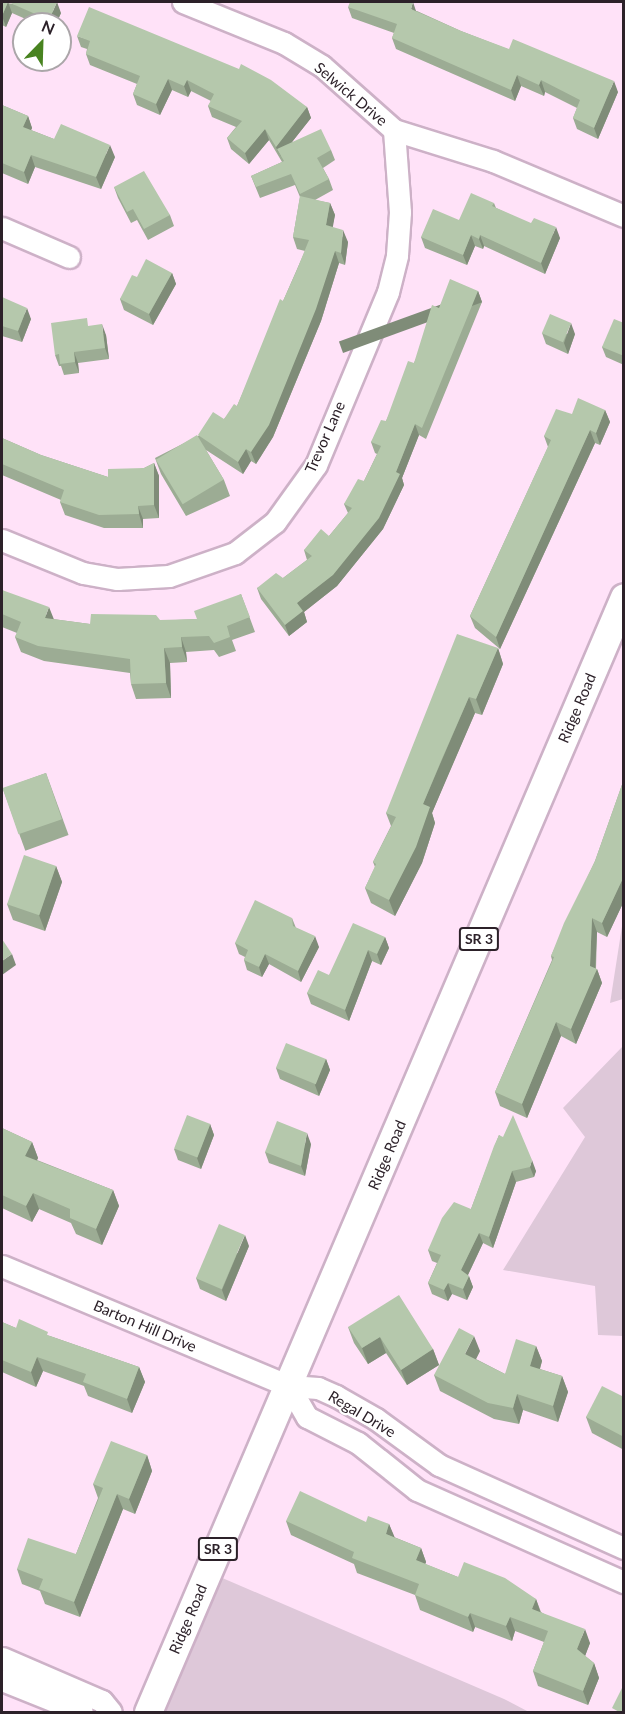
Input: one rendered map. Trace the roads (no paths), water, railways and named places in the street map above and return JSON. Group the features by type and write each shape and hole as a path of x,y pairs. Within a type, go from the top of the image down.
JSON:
{"main road":[{"name":"Ridge Road","path":"148,1713 622,603"}],"street":[{"name":"Selwick Drive","path":"183,2 294,49 322,66 394,130 493,161 624,216"},
{"name":"Trevor Lane","path":"2,540 83,573 117,579 169,576 235,553 275,522 316,465 388,292 397,255 400,212 394,130"},
{"path":"2,228 69,257"},
{"name":"Barton Hill Drive","path":"2,1266 289,1386"},
{"name":"Regal Drive","path":"289,1386 318,1388 336,1396 376,1419 439,1465 624,1548"},
{"name":"Regal Drive","path":"289,1386 307,1417 358,1443 417,1490 624,1582"},
{"path":"517,1534 529,1505"},
{"path":"2,1658 102,1701 111,1713"},
{"path":"2,1680 82,1713"}]}
